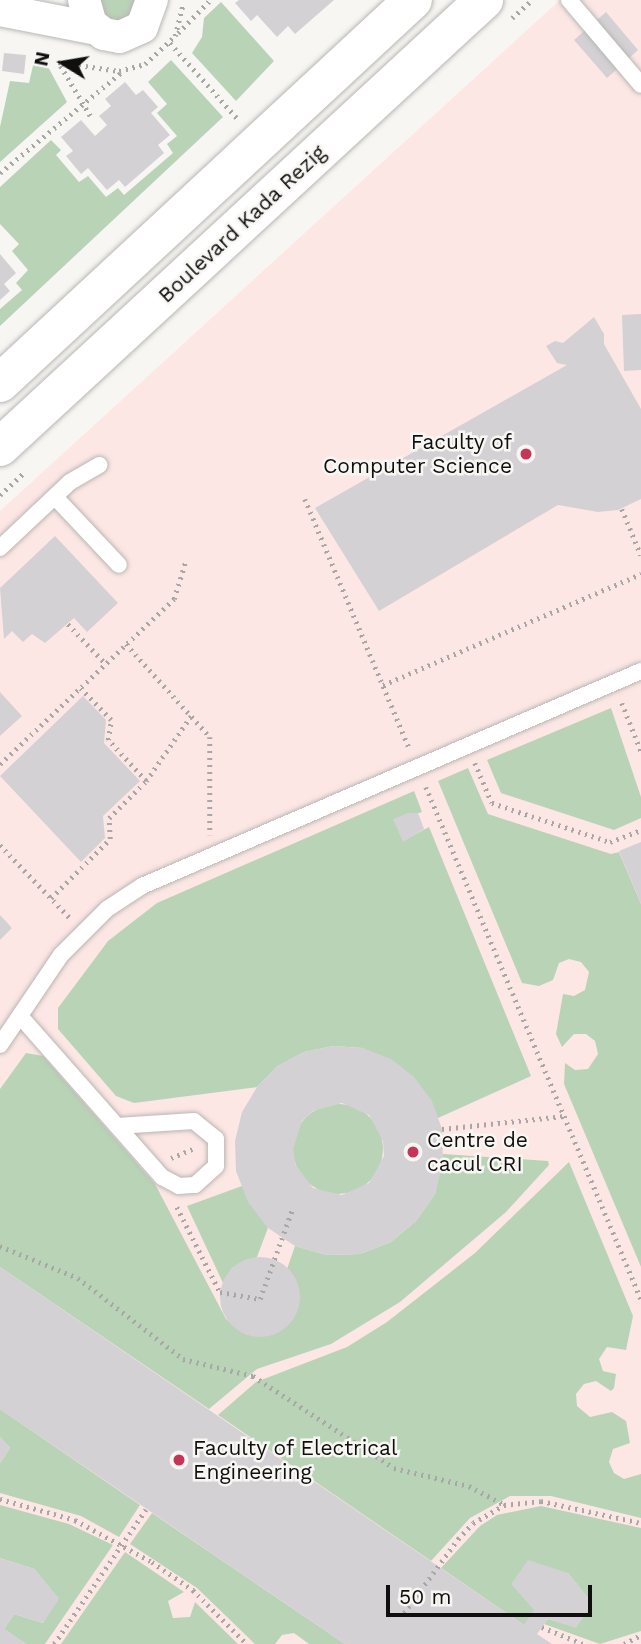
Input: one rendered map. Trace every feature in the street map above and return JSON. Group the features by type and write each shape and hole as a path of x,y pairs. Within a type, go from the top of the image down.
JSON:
{"main road":[{"path":"0,383 413,0"},
{"name":"Boulevard Kada Rezig","path":"0,447 484,0"}],"street":[{"path":"84,0 87,16 97,29"},
{"path":"55,19 75,11 84,0"},
{"path":"0,10 55,19 97,29 112,36 135,32 147,20 152,0"}],"lane":[{"path":"569,0 641,85"},
{"path":"0,548 55,497 100,465"},
{"path":"55,497 119,565"},
{"path":"0,1045 61,955 107,909 142,886 641,671"},
{"path":"20,1016 117,1126 162,1177 187,1186 212,1173 218,1149 210,1130 183,1120 117,1126"}],"path":[{"path":"175,36 210,0"},
{"path":"170,43 260,142"},
{"path":"58,54 58,62"},
{"path":"0,173 124,69"},
{"path":"305,499 641,1299"},
{"path":"622,509 641,555"},
{"path":"0,764 174,599 186,560"},
{"path":"383,685 641,574"},
{"path":"68,624 106,664"},
{"path":"126,644 210,737 210,857"},
{"path":"614,683 641,751"},
{"path":"80,688 111,720 108,740 146,781"},
{"path":"51,898 110,839 109,818 146,781 191,716"},
{"path":"468,746 492,803 610,842 641,830"},
{"path":"0,845 84,933"},
{"path":"442,1129 564,1116"},
{"path":"162,1177 220,1292 260,1299 292,1210"},
{"path":"0,1246 78,1278 183,1359 253,1376 394,1468 469,1486 504,1505"},
{"path":"0,1499 63,1516 122,1544 193,1590 247,1644"},
{"path":"404,1613 458,1539 473,1523 504,1505 541,1501 641,1523"},
{"path":"54,1644 146,1509"},
{"path":"542,1627 583,1644"},
{"path":"624,1644 641,1635"}],"shaded area":[{"path":"560,0 641,0 641,1644 0,1644 0,511"}],"green space":[{"path":"97,0 139,0 126,22 105,19"},
{"path":"221,2 274,61 236,101 192,53 202,37 204,18"},
{"path":"171,60 223,117 0,326 0,309 22,290 16,283 28,270 12,251 19,244 0,224 0,187 51,140 61,150 56,155 79,182 88,176 106,197 118,188 124,195 173,153 167,144 177,136 157,113 167,104 148,82"},
{"path":"34,61 46,63 67,102 0,162 0,127 10,81 29,83"},
{"path":"611,708 641,797 641,818 614,830 501,793 487,760"},
{"path":"468,768 488,814 611,854 619,852 641,904 641,1267 564,1084 565,1063 575,1070 588,1069 598,1054 595,1041 586,1034 574,1034 562,1047 556,1034 563,994 574,996 585,990 589,972 581,962 569,959 559,963 553,980 539,986 522,983 438,781"},
{"path":"414,791 422,812 409,816 403,841 429,827 531,1076 438,1118 363,1048 333,1046 304,1052 278,1066 257,1087 134,1103 116,1096 58,1029 58,1008 108,941 157,903"},
{"path":"26,1053 43,1056 155,1184 226,1319 247,1335 272,1335 292,1320 300,1296 287,1269 295,1246 327,1255 360,1254 391,1242 416,1221 435,1194 443,1154 548,1161 549,1165 506,1212 400,1302 331,1344 257,1369 209,1409 0,1267 0,1089"},
{"path":"338,1104 355,1107 370,1117 380,1132 383,1149 380,1166 370,1181 355,1191 338,1194 321,1191 306,1181 296,1166 293,1149 296,1132 306,1117 321,1107"},
{"path":"569,1162 633,1316 626,1350 607,1347 599,1359 603,1371 616,1374 614,1388 611,1391 596,1381 584,1384 576,1394 577,1406 590,1417 612,1412 626,1421 630,1443 613,1449 609,1462 614,1473 624,1479 641,1474 641,1518 551,1496 510,1496 470,1518 431,1561 218,1415 256,1382 347,1347 387,1322 475,1253"},
{"path":"242,1186 268,1228 257,1257 232,1268 223,1283 187,1206"},
{"path":"0,1409 140,1505 119,1537 81,1516 0,1493 0,1463 10,1448 0,1437"},
{"path":"0,1505 69,1524 113,1545 45,1644 26,1644 4,1629 14,1614 43,1623 58,1598 34,1569 0,1558"},
{"path":"541,1506 641,1528 641,1631 600,1644 544,1624 548,1619 576,1627 592,1603 568,1573 524,1625 441,1568 480,1526 497,1515"},
{"path":"152,1513 345,1644 309,1644 294,1633 282,1635 275,1644 255,1644 197,1588 130,1544"},
{"path":"125,1552 184,1592 168,1601 173,1618 190,1617 195,1602 238,1644 61,1644"}],"building":[{"path":"239,0 334,0 295,34 288,26 277,37 257,15 251,21 235,3"},
{"path":"606,12 638,50 607,78 574,40"},
{"path":"4,53 26,55 24,74 2,71"},
{"path":"125,82 136,95 143,90 158,107 151,113 170,135 158,145 164,153 125,187 119,180 107,190 88,168 81,174 66,156 73,151 61,137 81,120 95,136 107,125 99,116 111,106 105,99"},
{"path":"0,254 16,273 4,284 10,291 0,300"},
{"path":"641,314 641,370 624,371 622,315"},
{"name":"Faculty of Computer Science","path":"594,317 604,334 604,344 641,409 641,499 618,510 598,512 558,505 379,611 315,508 567,365 557,363 546,346 555,341 563,343"},
{"path":"55,536 118,603 87,632 74,618 45,643 32,634 23,642 12,631 4,639 0,588"},
{"path":"0,692 22,716 0,736"},
{"path":"83,696 106,720 104,743 140,781 103,816 105,838 81,862 0,776"},
{"path":"408,813 418,813 424,829 403,842 393,819"},
{"path":"641,842 641,904 619,851"},
{"path":"0,915 12,928 0,940"},
{"name":"Centre de cacul CRI","path":"333,1046 363,1048 391,1059 414,1077 432,1101 442,1129 443,1162 435,1194 416,1221 391,1242 360,1254 327,1255 295,1246 268,1228 248,1202 236,1171 235,1141 242,1112 257,1087 278,1066 304,1052","holes":["342,1103 369,1115 383,1141 384,1156 369,1183 342,1195 313,1188 295,1164 293,1149 302,1121 313,1111"]},
{"path":"260,1257 275,1260 288,1269 297,1282 300,1297 297,1312 288,1325 275,1334 260,1337 245,1334 232,1325 223,1312 220,1297 223,1282 232,1269 245,1260"},
{"name":"Faculty of Electrical Engineering","path":"0,1267 524,1625 534,1610 511,1584 528,1560 568,1573 592,1603 576,1628 548,1619 537,1634 552,1644 345,1644 0,1409"},
{"path":"0,1437 10,1448 0,1463"},
{"path":"0,1558 34,1569 59,1599 43,1623 14,1614 4,1629 26,1644 0,1644"}],"place":[{"name":"Faculty of Computer Science","path":"526,454"},
{"name":"Centre de cacul CRI","path":"413,1152"},
{"name":"Faculty of Electrical Engineering","path":"179,1460"}]}
